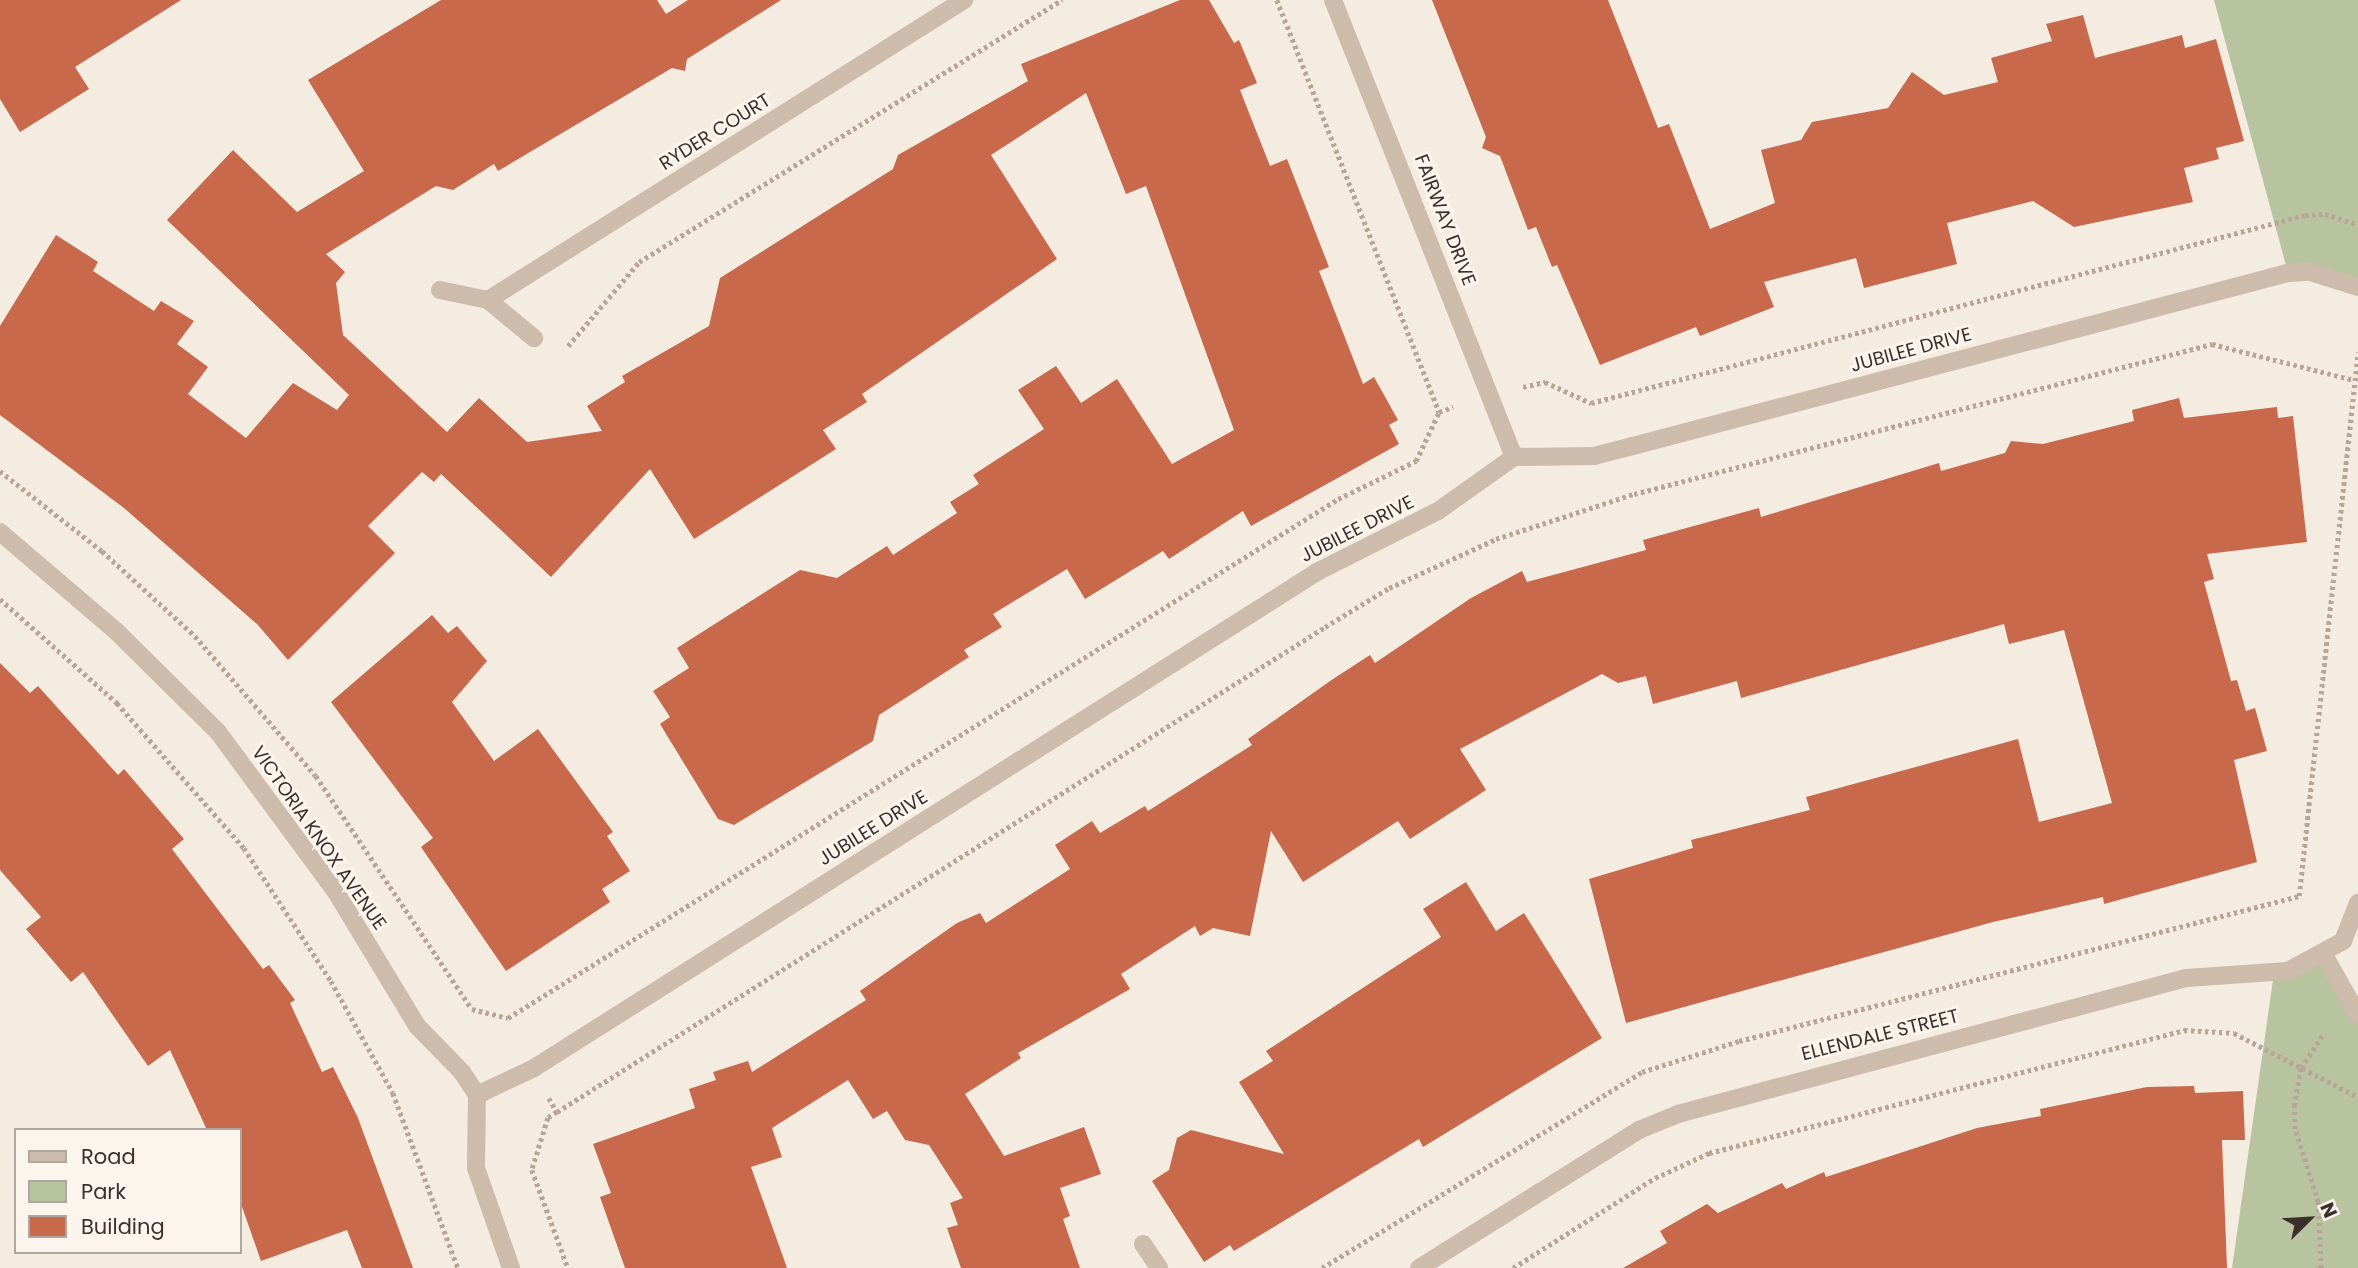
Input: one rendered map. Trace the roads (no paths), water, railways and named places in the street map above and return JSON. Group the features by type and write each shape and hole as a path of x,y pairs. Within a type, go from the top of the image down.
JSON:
{"street":[{"name":"RYDER COURT","path":"488,300 964,0"},
{"name":"FAIRWAY DRIVE","path":"1333,0 1514,457"},
{"name":"JUBILEE DRIVE","path":"477,1095 534,1068 1317,572 1438,511 1514,457 1594,456 2288,273 2310,272 2358,287"},
{"path":"440,289 488,300 534,338"},
{"name":"VICTORIA KNOX AVENUE","path":"0,532 116,631 218,732 336,892 417,1026 477,1095"},
{"name":"ELLENDALE STREET","path":"1419,1268 1639,1130 1713,1102 2186,978 2288,971 2324,955 2343,941 2358,904"},
{"path":"2324,955 2358,1015"},
{"path":"477,1095 476,1168 511,1268"},
{"path":"1143,1244 1159,1268"}]}
